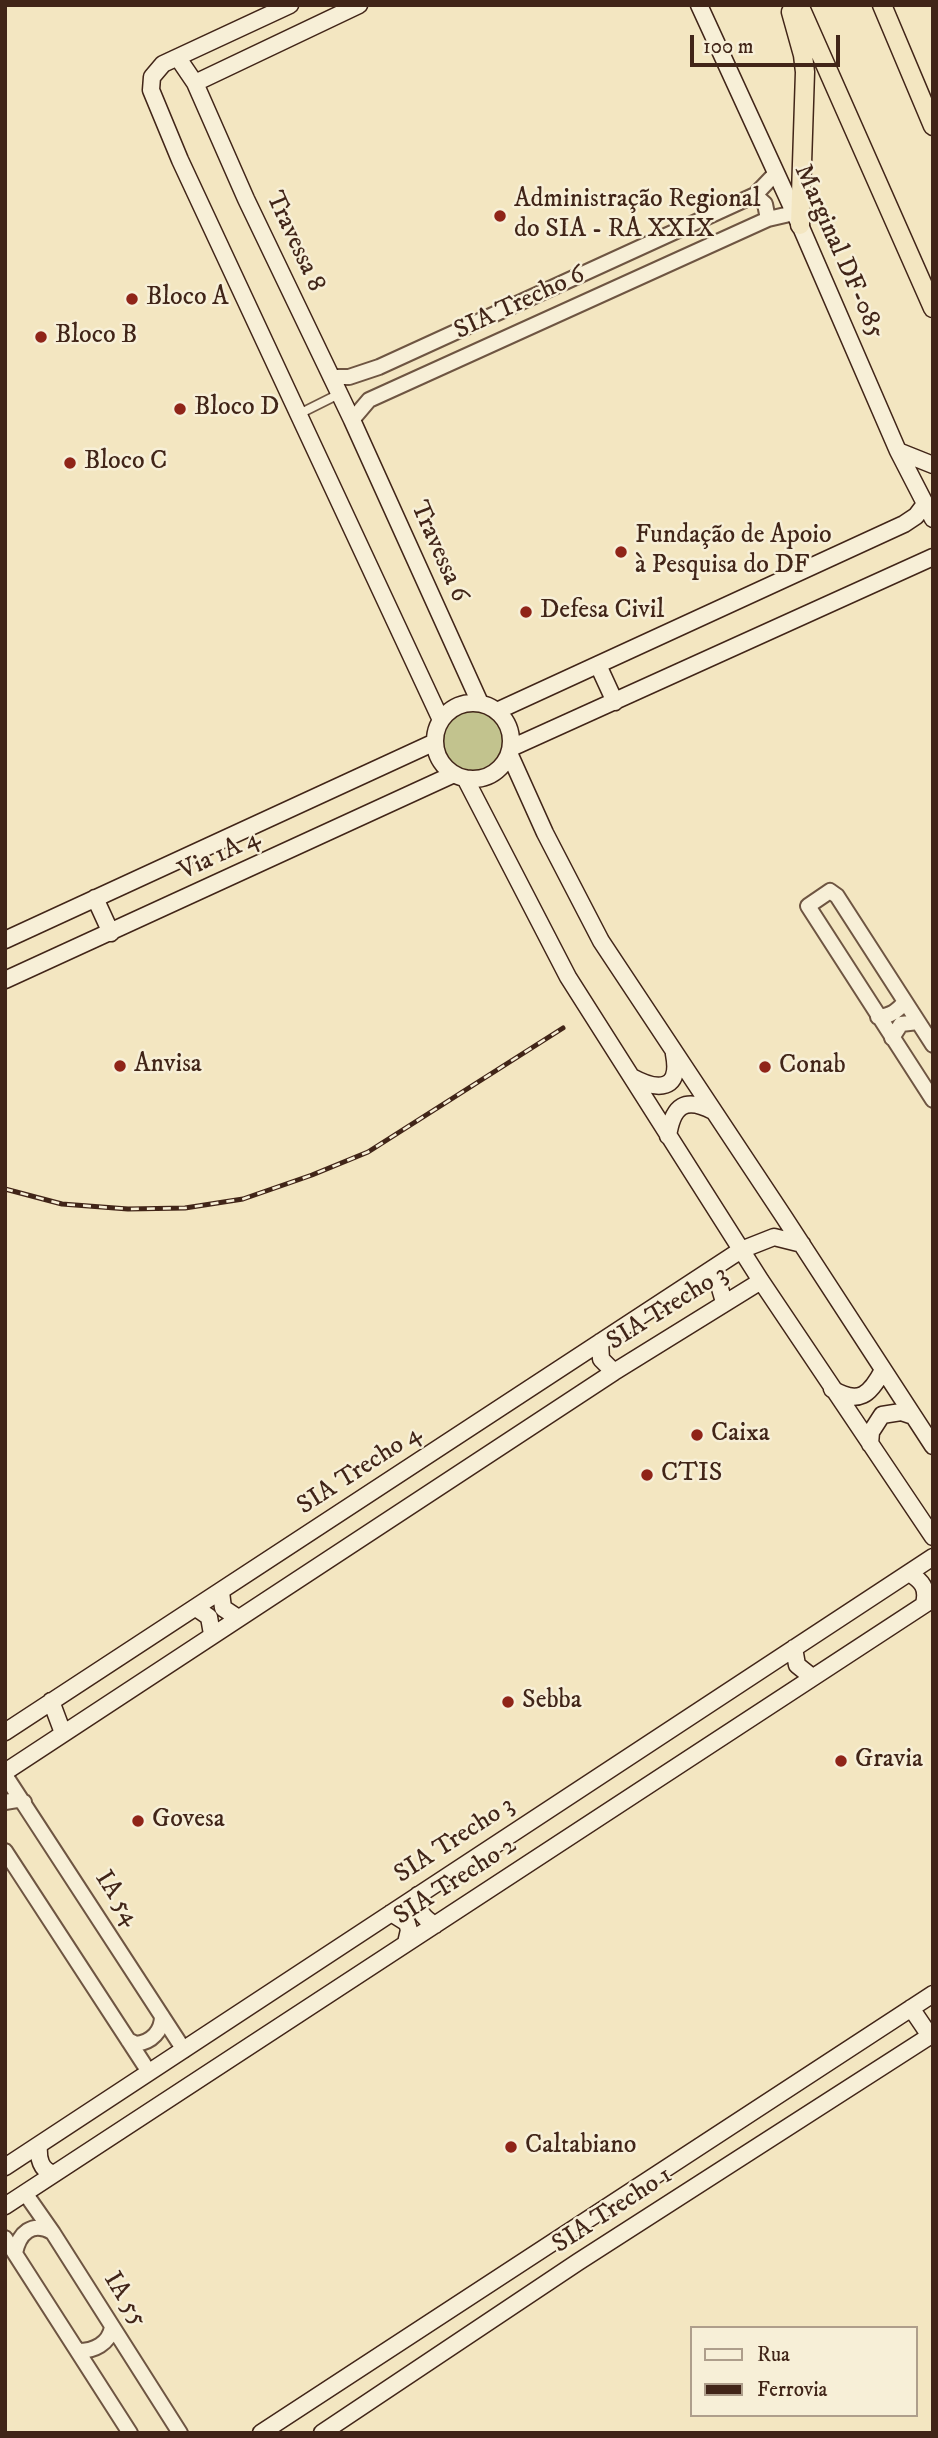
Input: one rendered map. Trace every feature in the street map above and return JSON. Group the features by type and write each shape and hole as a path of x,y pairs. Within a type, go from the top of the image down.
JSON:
{"highway":[{"path":"788,5 803,55 805,72 797,219"},
{"path":"799,5 933,309"},
{"path":"882,5 933,126"}],"main road":[{"path":"290,5 159,67 152,77 151,90 180,160 441,720"},
{"path":"195,83 359,5"},
{"name":"Marginal DF-085","path":"699,5 797,219 898,451 929,512"},
{"path":"201,46 204,60 218,71"},
{"name":"Travessa 8","path":"178,58 195,83 246,199 352,420"},
{"name":"Travessa 6","path":"352,420 480,703"},
{"path":"898,451 933,465"},
{"path":"497,711 929,512"},
{"path":"933,557 510,750 503,765 492,774 479,779 460,776 444,766 435,742 441,720 458,706 480,703 497,711 509,727 510,750 545,833 601,942 933,1446"},
{"path":"598,665 615,702"},
{"name":"Via 1A 4","path":"5,940 435,742"},
{"path":"460,776 568,977 629,1076 832,1389 933,1537"},
{"name":"Via 1A 4","path":"5,980 460,776"},
{"path":"95,898 111,933"},
{"path":"629,1076 652,1087 670,1083 676,1067 673,1049"},
{"path":"668,1136 673,1115 679,1108 694,1103 713,1111"},
{"name":"SIA Trecho 4","path":"5,1732 741,1250 774,1237 802,1244"},
{"path":"706,1274 719,1285 724,1302"},
{"name":"SIA Trecho 3","path":"5,1774 212,1634 614,1371 761,1281"},
{"path":"600,1342 601,1359 614,1371"},
{"path":"832,1389 852,1398 861,1396 869,1391 883,1370"},
{"path":"870,1444 871,1432 882,1415 901,1412 913,1416"},
{"name":"SIA Trecho 3","path":"5,2167 933,1557"},
{"path":"909,1573 924,1585 928,1602"},
{"path":"221,1592 223,1608 237,1618"},
{"name":"SIA Trecho 2","path":"5,2206 928,1602"},
{"path":"196,1608 209,1617 212,1634"},
{"path":"794,1648 797,1665 812,1677"},
{"path":"51,1702 63,1733"},
{"path":"418,1895 421,1913 435,1925"},
{"path":"391,1913 407,1923 409,1930 406,1943"},
{"path":"261,2433 933,1994"},
{"path":"911,2008 931,2035"},
{"name":"SIA Trecho 1","path":"322,2433 608,2242 931,2035"},
{"path":"39,2145 41,2165 54,2174"},
{"path":"594,2215 594,2234 608,2242"},
{"path":"560,2237 574,2247 579,2262"}],"street":[{"path":"331,377 349,377 379,366 755,195 776,173"},
{"path":"755,195 765,204 768,219"},
{"name":"SIA Trecho 6","path":"352,420 369,400 598,295 768,219 797,219"},
{"path":"585,272 583,285 588,292 598,295"},
{"path":"556,285 564,286 572,296 566,310"},
{"path":"379,366 377,376 389,391"},
{"path":"299,414 339,394"},
{"path":"933,1045 840,901 830,891 808,906 933,1100"},
{"path":"878,1017 887,1017 905,1002"},
{"path":"892,1038 901,1024 918,1022"},
{"name":"IA 54","path":"5,1774 184,2050"},
{"path":"5,1802 24,1802"},
{"path":"5,1851 149,2072"},
{"path":"128,2040 136,2044 150,2039 162,2025 162,2016"},
{"name":"IA 55","path":"25,2193 180,2433"},
{"path":"15,2253 17,2243 32,2228 43,2227 53,2233"},
{"path":"5,2238 131,2433"},
{"path":"78,2351 102,2345 111,2335 111,2327"}],"green space":[{"path":"474,711 486,713 496,720 503,730 503,754 496,764 486,771 474,773 462,771 452,764 445,754 443,742 445,730 452,720 462,713"}],"railway":[{"path":"5,1189 62,1204 128,1209 185,1208 243,1199 368,1152 563,1028"}],"place":[{"name":"Administração Regional do SIA - RA XXIX","path":"500,216"},
{"name":"Bloco A","path":"132,299"},
{"name":"Bloco B","path":"41,337"},
{"name":"Bloco D","path":"180,409"},
{"name":"Bloco C","path":"70,463"},
{"name":"Fundação de Apoio à Pesquisa do DF","path":"621,552"},
{"name":"Defesa Civil","path":"526,612"},
{"name":"Anvisa","path":"120,1066"},
{"name":"Conab","path":"765,1067"},
{"name":"Caixa","path":"697,1435"},
{"name":"CTIS","path":"647,1475"},
{"name":"Sebba","path":"508,1702"},
{"name":"Gravia","path":"841,1761"},
{"name":"Govesa","path":"138,1821"},
{"name":"Caltabiano","path":"511,2147"}]}
